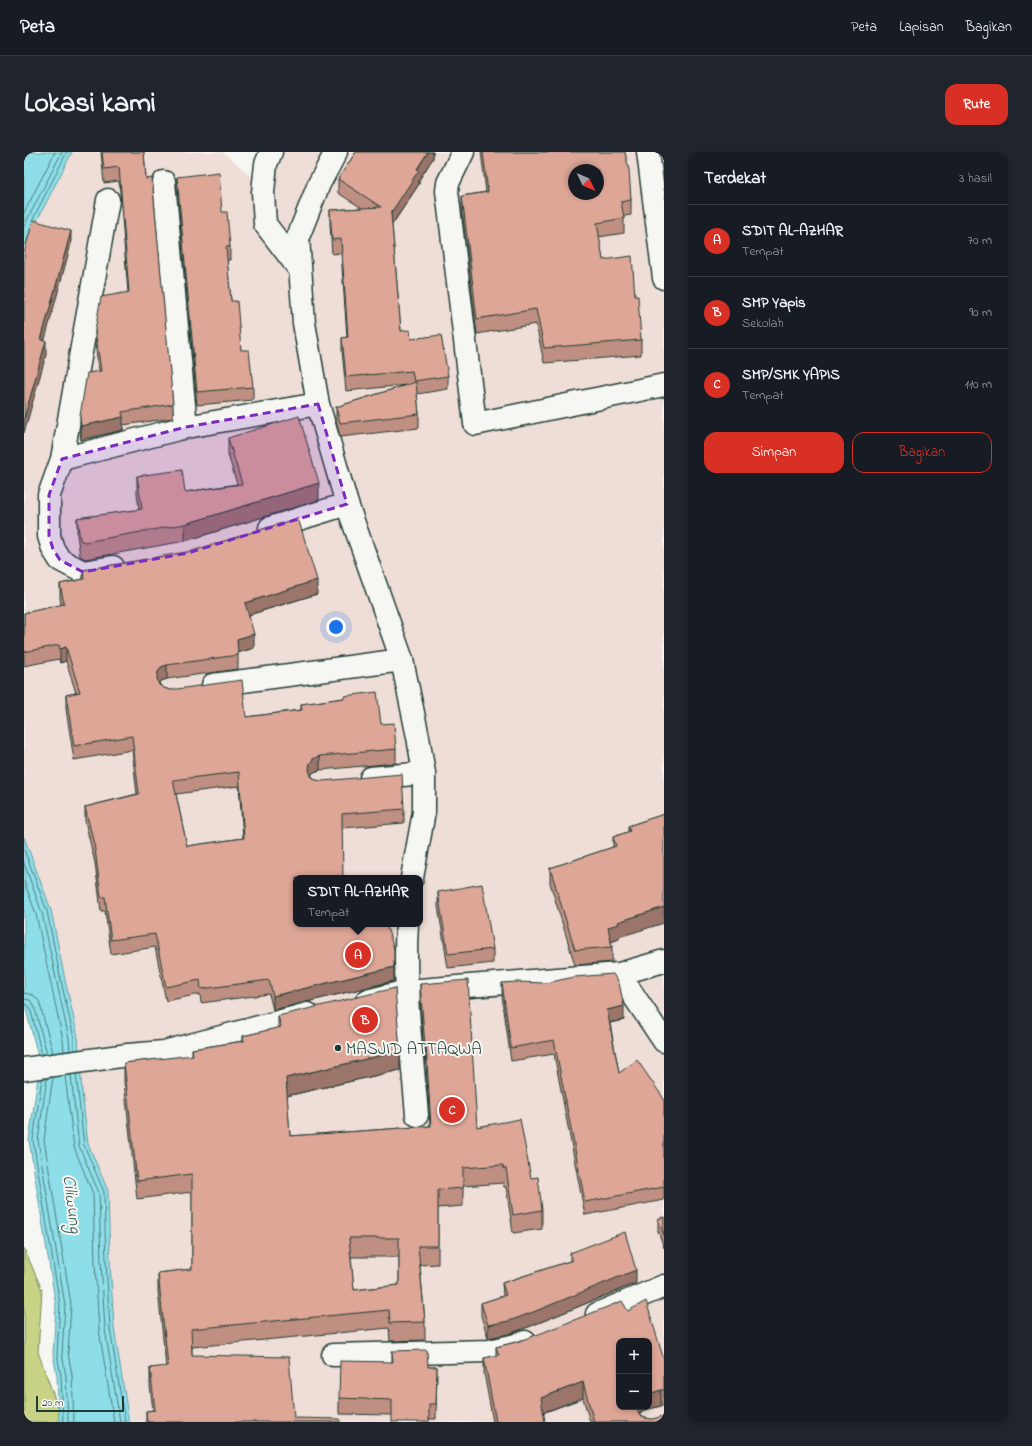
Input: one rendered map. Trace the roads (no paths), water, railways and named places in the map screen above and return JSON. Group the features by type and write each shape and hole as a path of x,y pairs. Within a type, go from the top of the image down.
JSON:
{"street":[{"path":"271,152 266,164 263,192 265,224 300,270"},
{"path":"336,152 319,184 298,237 304,323 318,404 347,504 402,660 418,737 424,773 424,812 413,875"},
{"path":"463,152 448,183 447,191 475,424 664,385"},
{"path":"648,152 664,278"},
{"path":"164,182 186,427"},
{"path":"108,200 62,459 49,495 49,536 52,549 60,560 83,572 136,563"},
{"path":"62,459 186,427 318,404"},
{"path":"249,534 347,504"},
{"path":"192,688 402,660"},
{"path":"352,779 424,773"},
{"path":"408,927 406,943 407,991 417,1115"},
{"path":"24,1069 128,1055 164,1052 270,1023 407,991 619,974 664,961"},
{"path":"619,974 664,1041"},
{"path":"580,1321 664,1286"},
{"path":"333,1355 489,1351 512,1346 543,1335"}],"water":[{"path":"24,152 72,152 24,246"},
{"name":"Ciliwung","path":"24,837 51,910 78,1037 88,1144 108,1191 114,1328 129,1422 59,1422 57,1376 53,1354 56,1306 29,1140 40,1064 24,1001"}],"place":[{"name":"SDIT AL-AZHAR","path":"358,955"},
{"name":"SMP Yapis","path":"365,1020"},
{"name":"MASJID ATTAQWA","path":"338,1048"},
{"name":"SMP/SMK YAPIS","path":"452,1110"}]}
